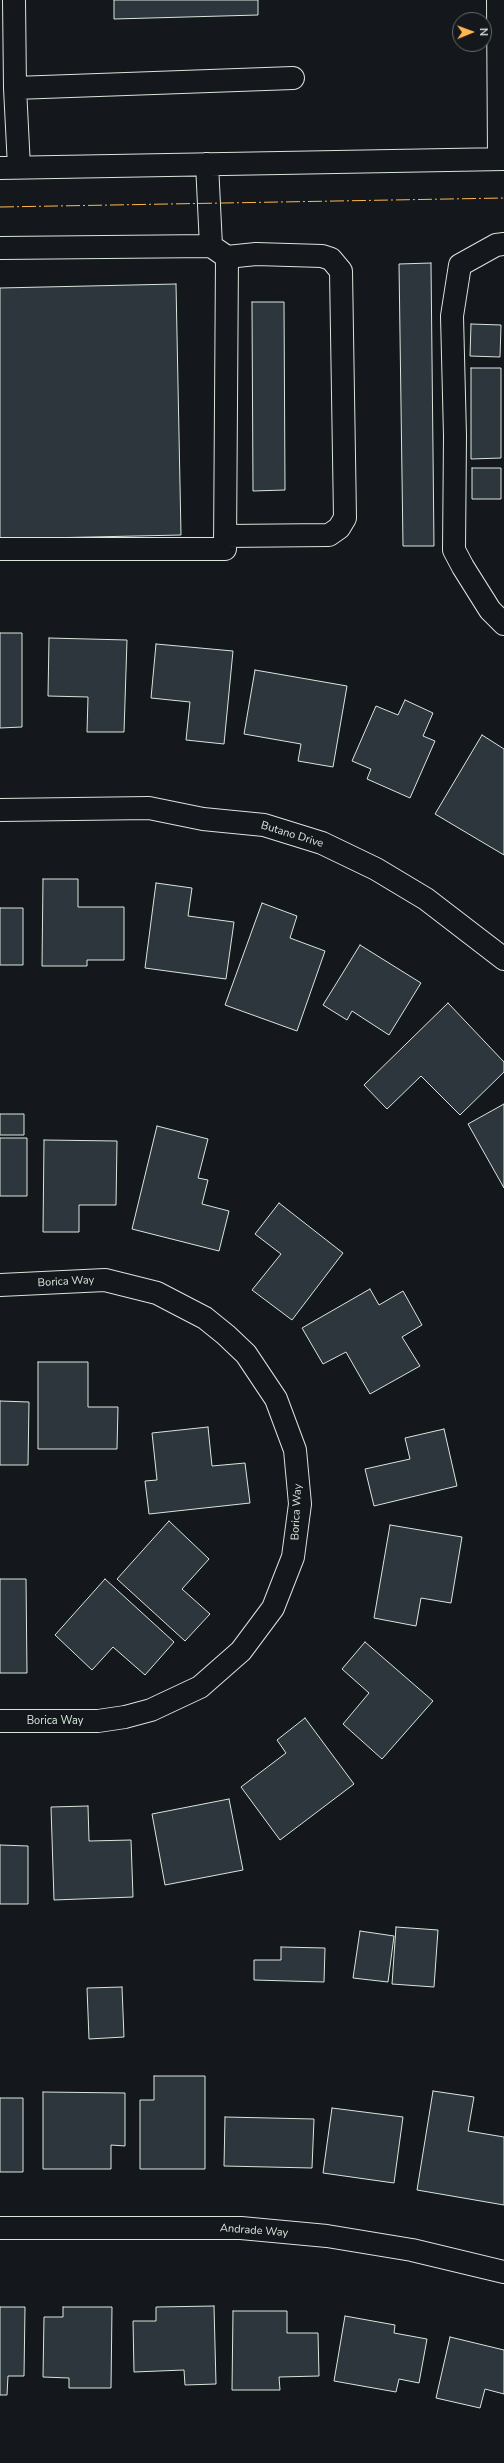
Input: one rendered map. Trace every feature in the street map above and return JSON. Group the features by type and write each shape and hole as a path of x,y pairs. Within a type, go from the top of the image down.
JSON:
{"street":[{"path":"14,0 15,88 9,168 502,159 498,0"},
{"path":"15,88 293,78"},
{"path":"0,549 225,549 219,251 207,164"},
{"path":"504,244 496,245 460,265 452,316 455,436 454,550 490,610 504,624"},
{"path":"0,248 219,251 256,254 322,256 331,259 341,271 345,518 339,528 329,535 225,536"},
{"name":"Butano Drive","path":"0,810 149,808 203,819 264,825 322,843 376,869 426,899 504,958"},
{"name":"Borica Way","path":"0,1285 105,1280 157,1293 205,1318 246,1354 276,1399 294,1450 299,1477 300,1504 293,1557 273,1608 241,1651 200,1687 151,1710 125,1717 98,1721 0,1721"},
{"name":"Andrade Way","path":"0,2228 241,2228 327,2236 412,2250 504,2272"}],"building":[{"path":"114,0 258,0 258,15 114,19"},
{"path":"431,263 434,546 403,546 399,264"},
{"path":"176,284 181,535 0,539 0,288"},
{"path":"252,302 284,302 285,490 253,491"},
{"path":"471,324 501,325 500,357 470,356"},
{"path":"471,368 501,368 501,458 471,459"},
{"path":"472,468 501,468 501,499 472,499"},
{"path":"0,633 22,633 22,727 0,728"},
{"path":"49,638 127,640 124,732 87,732 88,697 48,696"},
{"path":"156,644 233,651 224,744 186,740 190,702 151,698"},
{"path":"255,670 347,686 333,767 298,761 301,744 244,734"},
{"path":"405,700 433,713 423,736 435,741 410,798 367,779 371,769 352,761 376,706 398,715"},
{"path":"482,735 504,749 504,855 435,814"},
{"path":"43,879 78,879 78,907 124,907 124,960 87,960 87,966 42,966"},
{"path":"156,883 192,888 188,916 234,922 226,979 145,968"},
{"path":"262,903 297,916 290,938 325,951 297,1031 225,1005"},
{"path":"0,908 23,908 23,965 0,965"},
{"path":"360,945 421,983 389,1035 352,1011 347,1020 323,1005"},
{"path":"448,1003 504,1062 504,1072 460,1115 421,1076 387,1109 364,1085"},
{"path":"504,1104 504,1188 468,1124"},
{"path":"0,1114 24,1114 24,1135 0,1135"},
{"path":"157,1126 208,1139 198,1178 208,1180 202,1204 229,1211 219,1251 132,1229"},
{"path":"0,1138 27,1138 27,1196 0,1196"},
{"path":"44,1140 117,1141 116,1205 79,1205 79,1232 43,1232"},
{"path":"279,1203 343,1253 292,1320 252,1290 281,1254 255,1234"},
{"path":"370,1289 379,1305 403,1291 422,1325 402,1337 420,1366 370,1394 346,1352 323,1364 302,1328"},
{"path":"38,1362 88,1362 88,1407 118,1407 117,1449 38,1449"},
{"path":"0,1401 29,1402 28,1465 0,1465"},
{"path":"208,1427 212,1466 245,1463 250,1503 149,1514 145,1481 157,1480 152,1433"},
{"path":"444,1429 457,1486 374,1506 365,1469 410,1459 405,1438"},
{"path":"169,1521 209,1559 182,1589 210,1614 185,1641 117,1579"},
{"path":"390,1525 462,1537 451,1603 421,1598 416,1626 374,1618"},
{"path":"0,1579 26,1579 27,1673 0,1673"},
{"path":"105,1579 174,1642 145,1675 113,1647 92,1670 55,1635"},
{"path":"365,1642 433,1701 382,1759 343,1724 369,1693 342,1669"},
{"path":"305,1718 354,1784 280,1840 241,1787 286,1753 277,1740"},
{"path":"229,1799 243,1870 165,1885 152,1814"},
{"path":"88,1806 89,1841 131,1840 133,1897 54,1900 51,1807"},
{"path":"0,1845 28,1846 28,1904 0,1904"},
{"path":"396,1927 438,1930 434,1987 392,1984"},
{"path":"360,1931 394,1936 388,1982 353,1978"},
{"path":"281,1947 325,1948 324,1982 254,1980 254,1960 281,1960"},
{"path":"122,1987 124,2037 89,2039 87,1988"},
{"path":"154,2076 205,2076 205,2169 140,2169 140,2100 154,2100"},
{"path":"433,2091 474,2097 468,2131 504,2137 504,2205 417,2190"},
{"path":"43,2092 125,2093 125,2146 111,2145 111,2169 43,2169"},
{"path":"0,2098 23,2098 23,2172 0,2172"},
{"path":"332,2108 403,2117 394,2183 323,2173"},
{"path":"225,2117 314,2119 312,2168 224,2166"},
{"path":"214,2306 216,2384 185,2385 184,2370 134,2372 133,2321 156,2321 156,2307"},
{"path":"0,2307 25,2307 24,2376 8,2376 7,2395 0,2395"},
{"path":"63,2307 112,2307 111,2388 69,2388 69,2378 43,2377 44,2317 63,2317"},
{"path":"233,2311 287,2311 287,2333 318,2333 319,2376 279,2377 280,2390 232,2390"},
{"path":"345,2316 395,2325 394,2333 427,2339 419,2383 399,2379 396,2392 334,2381"},
{"path":"450,2337 504,2350 504,2394 485,2389 480,2408 436,2398"}],"power":[{"path":"0,207 504,198"}]}
